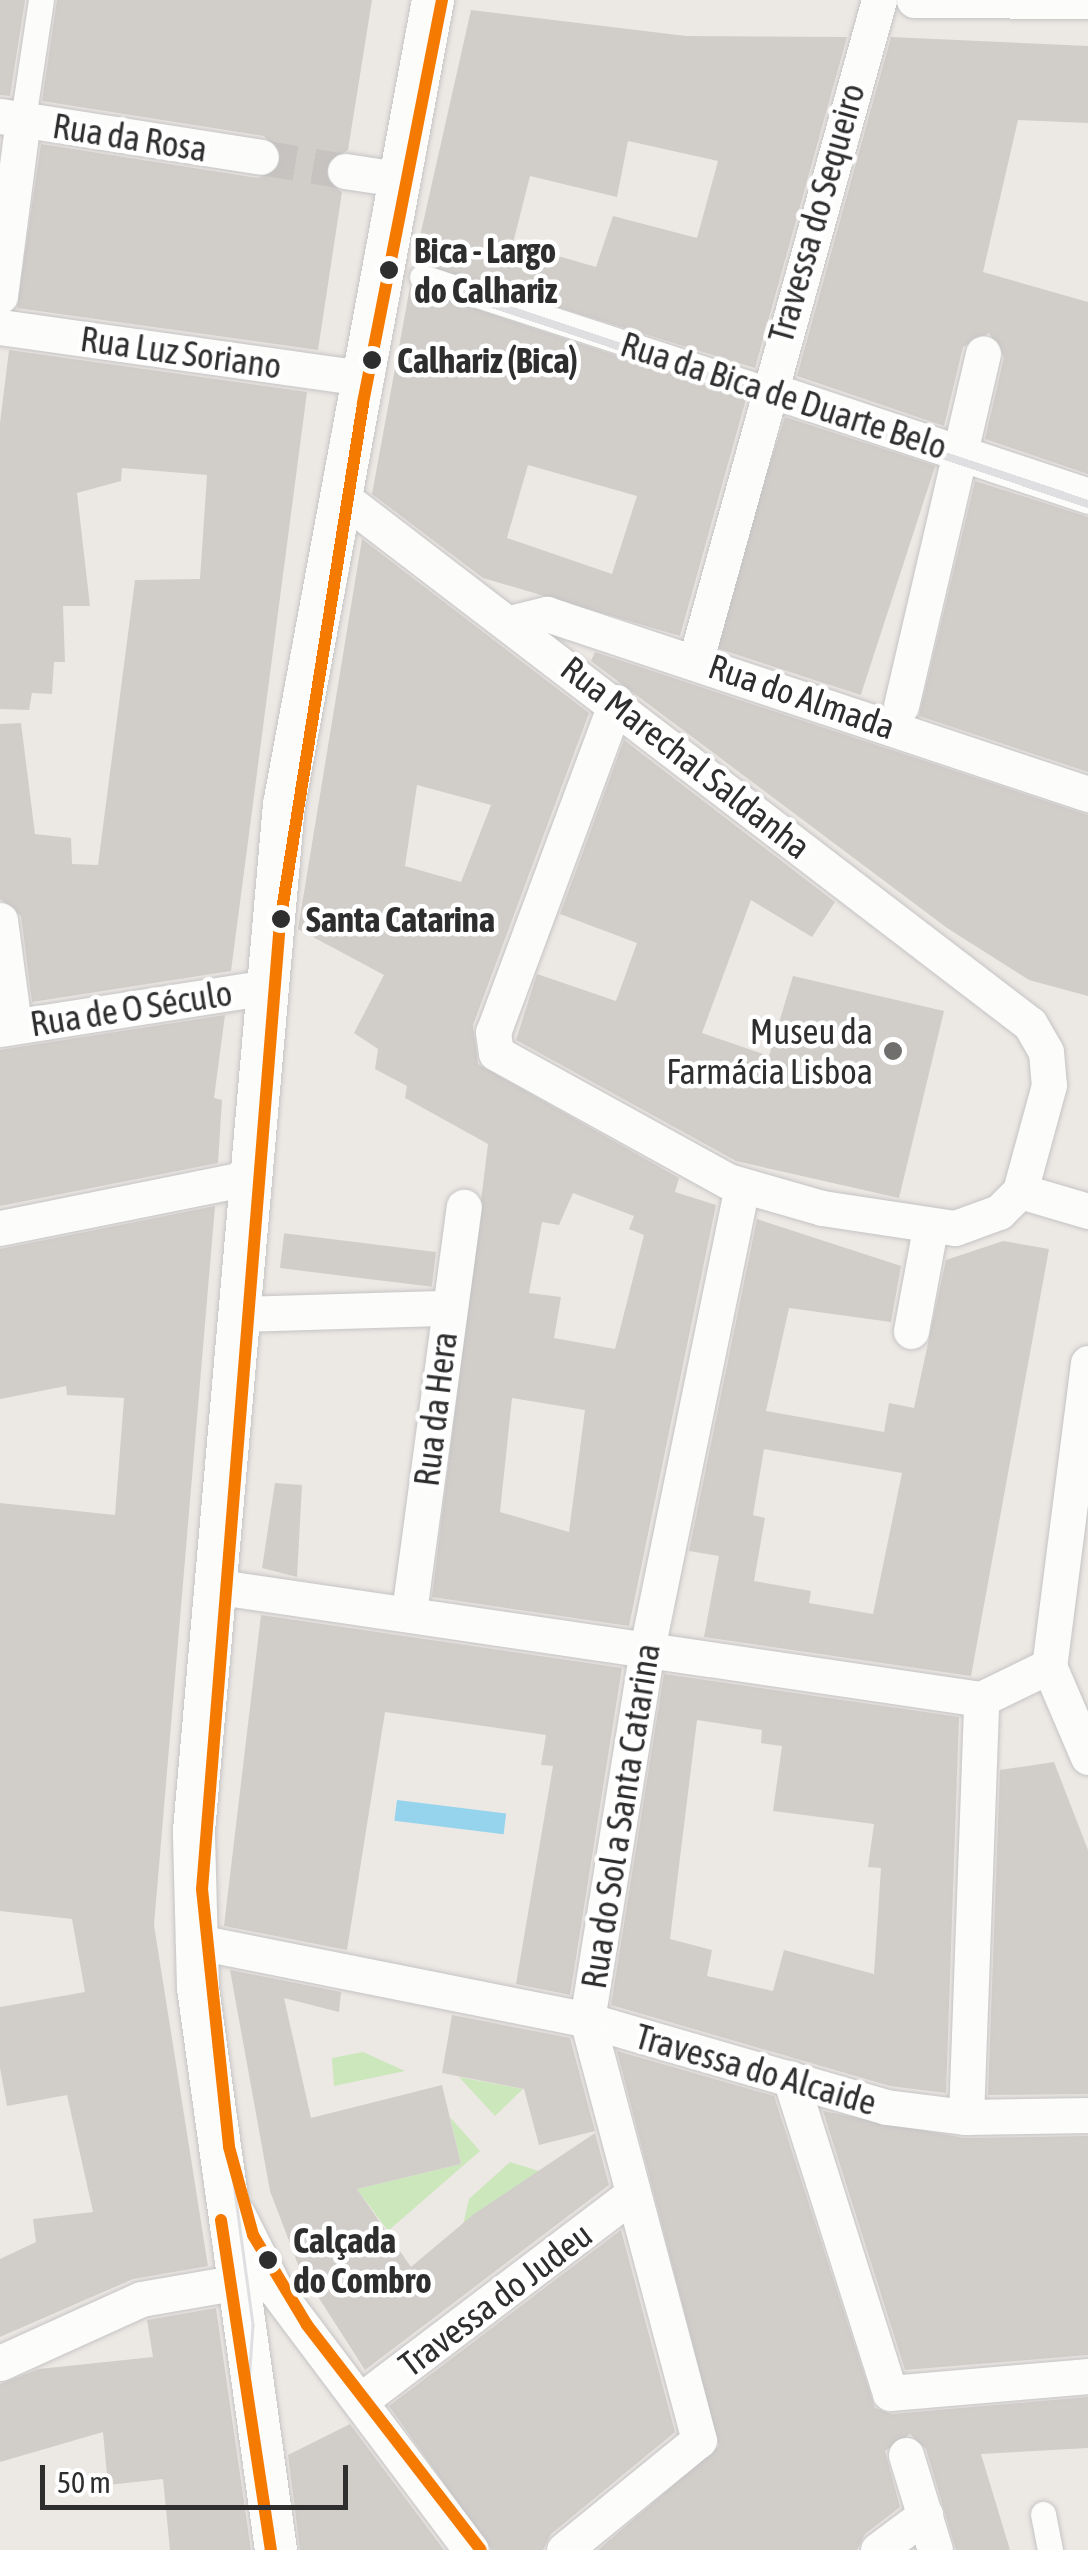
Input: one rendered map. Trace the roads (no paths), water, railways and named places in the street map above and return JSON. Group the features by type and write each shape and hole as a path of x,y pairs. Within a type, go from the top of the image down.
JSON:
{"street":[{"path":"0,296 12,118 41,0"},
{"path":"276,2550 264,2457 252,2280 220,2146 193,1925 262,988 284,805 338,495 433,0"},
{"name":"Travessa do Sequeiro","path":"696,659 766,390 879,0"},
{"path":"914,0 1088,2"},
{"name":"Rua da Rosa","path":"12,118 261,157"},
{"path":"346,170 398,178"},
{"name":"Rua da Bica de Duarte Belo","path":"422,277 1088,496"},
{"name":"Rua Luz Soriano","path":"0,326 361,378"},
{"path":"902,706 982,353"},
{"name":"Rua Marechal Saldanha","path":"338,495 514,622 1030,1024 1046,1052 1049,1084 1020,1192"},
{"name":"Rua do Almada","path":"514,622 547,614 696,659 1088,794"},
{"path":"616,702 492,1046 742,1186 930,1228 976,1223 1020,1192 1088,1211"},
{"path":"0,920 7,1027"},
{"name":"Rua de O Século","path":"7,1027 262,988"},
{"path":"0,1228 249,1178"},
{"name":"Rua do Sol a Santa Catarina","path":"564,2550 699,2440 630,2196 587,2020 646,1649 742,1186"},
{"name":"Rua da Hera","path":"409,1612 464,1207"},
{"path":"911,1331 930,1228"},
{"path":"241,1314 448,1308"},
{"path":"1088,1362 1049,1666 1088,1757"},
{"path":"219,1587 980,1698 1049,1666"},
{"path":"966,2117 980,1698"},
{"name":"Travessa do Alcaide","path":"193,1925 587,2020 886,2106 966,2117 1088,2115"},
{"path":"790,2078 890,2393 1088,2376"},
{"name":"Travessa do Judeu","path":"364,2407 630,2196"},
{"path":"0,2363 141,2299 252,2280"},
{"path":"252,2280 364,2407 471,2550"},
{"path":"906,2455 935,2550"},
{"path":"1043,2514 1050,2550"},
{"path":"878,2550 925,2515"}],"water":[{"path":"397,1800 506,1813 504,1834 394,1821"}],"tunnel":[{"path":"261,157 345,171"}],"tram line":[{"path":"229,2147 253,2325 248,2399"}],"railway":[{"path":"424,281 1088,504"}],"place":[{"name":"Bica - Largo do Calhariz","path":"389,270"},
{"name":"Calhariz (Bica)","path":"372,360"},
{"name":"Santa Catarina","path":"281,919"},
{"name":"Museu da Farmácia Lisboa","path":"893,1051"},
{"name":"Calçada do Combro","path":"268,2260"}]}
